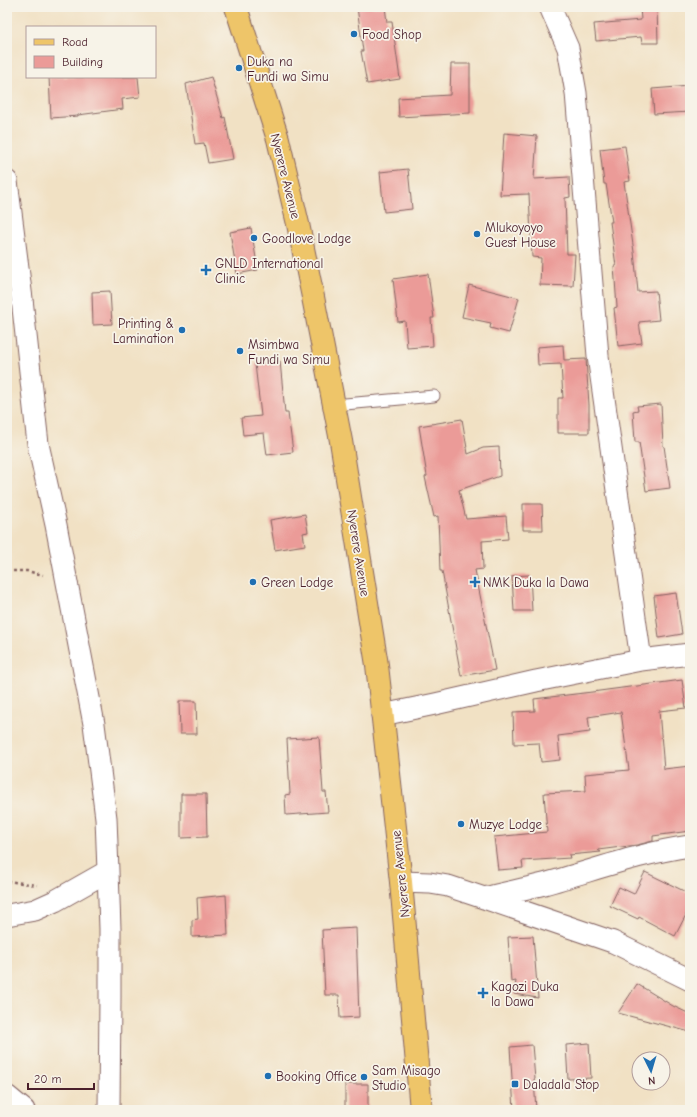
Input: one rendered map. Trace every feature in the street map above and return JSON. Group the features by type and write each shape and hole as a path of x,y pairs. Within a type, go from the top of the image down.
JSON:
{"main road":[{"name":"Nyerere Avenue","path":"236,7 278,139 312,292 341,441 377,665 401,882 421,1110"}],"street":[{"path":"550,7 568,48 576,93 598,356 641,660"},
{"path":"7,181 14,296 38,444 56,525 94,724 106,818 110,997 109,1110"},
{"path":"382,715 536,681 641,660 690,654"},
{"path":"484,898 544,884 626,860 675,848 690,846"},
{"path":"7,916 35,910 55,901 108,871"},
{"path":"401,882 448,886 484,898 613,942 690,980"},
{"path":"7,1096 24,1110"}],"lane":[{"path":"334,405 434,396"}],"path":[{"path":"7,571 27,571 67,582"}],"building":[{"path":"357,7 385,7 387,22 392,22 400,79 367,84 361,51 363,51"},
{"path":"640,7 657,7 658,43 642,43 641,37 596,41 594,24 641,20"},
{"path":"451,64 470,64 470,113 399,117 398,98 450,95"},
{"path":"211,77 223,118 225,117 233,159 208,163 204,143 195,144 186,84"},
{"path":"49,78 138,78 140,97 122,99 123,109 78,116 51,118"},
{"path":"690,86 690,112 654,114 652,89"},
{"path":"504,133 537,136 534,179 569,177 570,197 565,198 567,254 575,254 573,286 540,285 541,258 532,257 529,194 500,195"},
{"path":"625,146 630,181 624,182 638,292 656,291 659,320 639,322 642,343 618,346 614,308 617,307 614,266 616,266 610,222 612,222 606,184 604,184 600,149"},
{"path":"408,169 412,209 384,212 380,172"},
{"path":"251,228 258,270 237,274 230,232"},
{"path":"428,274 434,318 431,318 433,346 407,348 405,321 398,322 393,279"},
{"path":"469,285 519,298 509,333 490,328 491,323 462,317"},
{"path":"110,291 112,324 93,325 92,292"},
{"path":"563,345 564,360 586,359 589,433 558,433 558,398 563,398 561,364 538,365 537,347"},
{"path":"280,361 285,413 288,413 293,452 267,455 264,433 243,435 241,418 261,416 255,364"},
{"path":"661,404 663,446 670,488 646,491 639,442 635,442 633,411 638,410 637,406"},
{"path":"462,419 468,454 483,448 499,447 500,476 459,490 466,519 506,516 508,539 482,541 483,569 475,570 495,670 461,676 442,571 440,571 438,516 434,517 425,477 427,476 419,426"},
{"path":"523,504 542,504 543,530 523,530"},
{"path":"305,514 308,532 303,533 305,545 275,550 270,520"},
{"path":"530,575 532,611 514,611 512,576"},
{"path":"676,593 682,634 659,638 654,596"},
{"path":"682,680 686,708 659,711 664,769 690,766 690,831 653,836 653,841 637,845 598,850 601,852 569,855 570,858 522,861 523,868 498,870 494,837 547,832 544,793 586,791 585,774 629,770 621,712 588,717 590,732 558,736 560,760 541,762 539,743 514,744 513,712 535,711 534,699"},
{"path":"179,701 196,701 197,734 180,734"},
{"path":"319,737 323,792 326,792 328,812 286,815 285,795 290,794 287,739"},
{"path":"181,794 206,794 207,837 181,838"},
{"path":"645,872 690,894 690,907 675,936 639,917 638,919 610,906 619,887 634,894"},
{"path":"226,895 228,935 192,937 192,920 198,919 197,898"},
{"path":"356,928 359,1017 340,1018 339,995 325,995 322,930"},
{"path":"533,936 538,998 514,994 516,981 511,982 508,937"},
{"path":"637,984 673,1006 690,1014 690,1032 618,1013"},
{"path":"589,1043 591,1078 568,1079 566,1045"},
{"path":"532,1045 536,1110 514,1110 510,1047"},
{"path":"345,1084 368,1084 368,1110 345,1110"}],"place":[{"name":"Food Shop","path":"354,34"},
{"name":"Duka na Fundi wa Simu","path":"239,68"},
{"name":"Mlukoyoyo Guest House","path":"477,234"},
{"name":"Goodlove Lodge","path":"254,238"},
{"name":"GNLD International Clinic","path":"206,270"},
{"name":"Printing & Lamination","path":"182,330"},
{"name":"Msimbwa Fundi wa Simu","path":"240,351"},
{"name":"Green Lodge","path":"253,582"},
{"name":"NMK Duka la Dawa","path":"475,582"},
{"name":"Muzye Lodge","path":"461,824"},
{"name":"Kagozi Duka la Dawa","path":"483,993"},
{"name":"Booking Office","path":"268,1076"},
{"name":"Sam Misago Studio","path":"364,1077"},
{"name":"Daladala Stop","path":"515,1084"}]}
